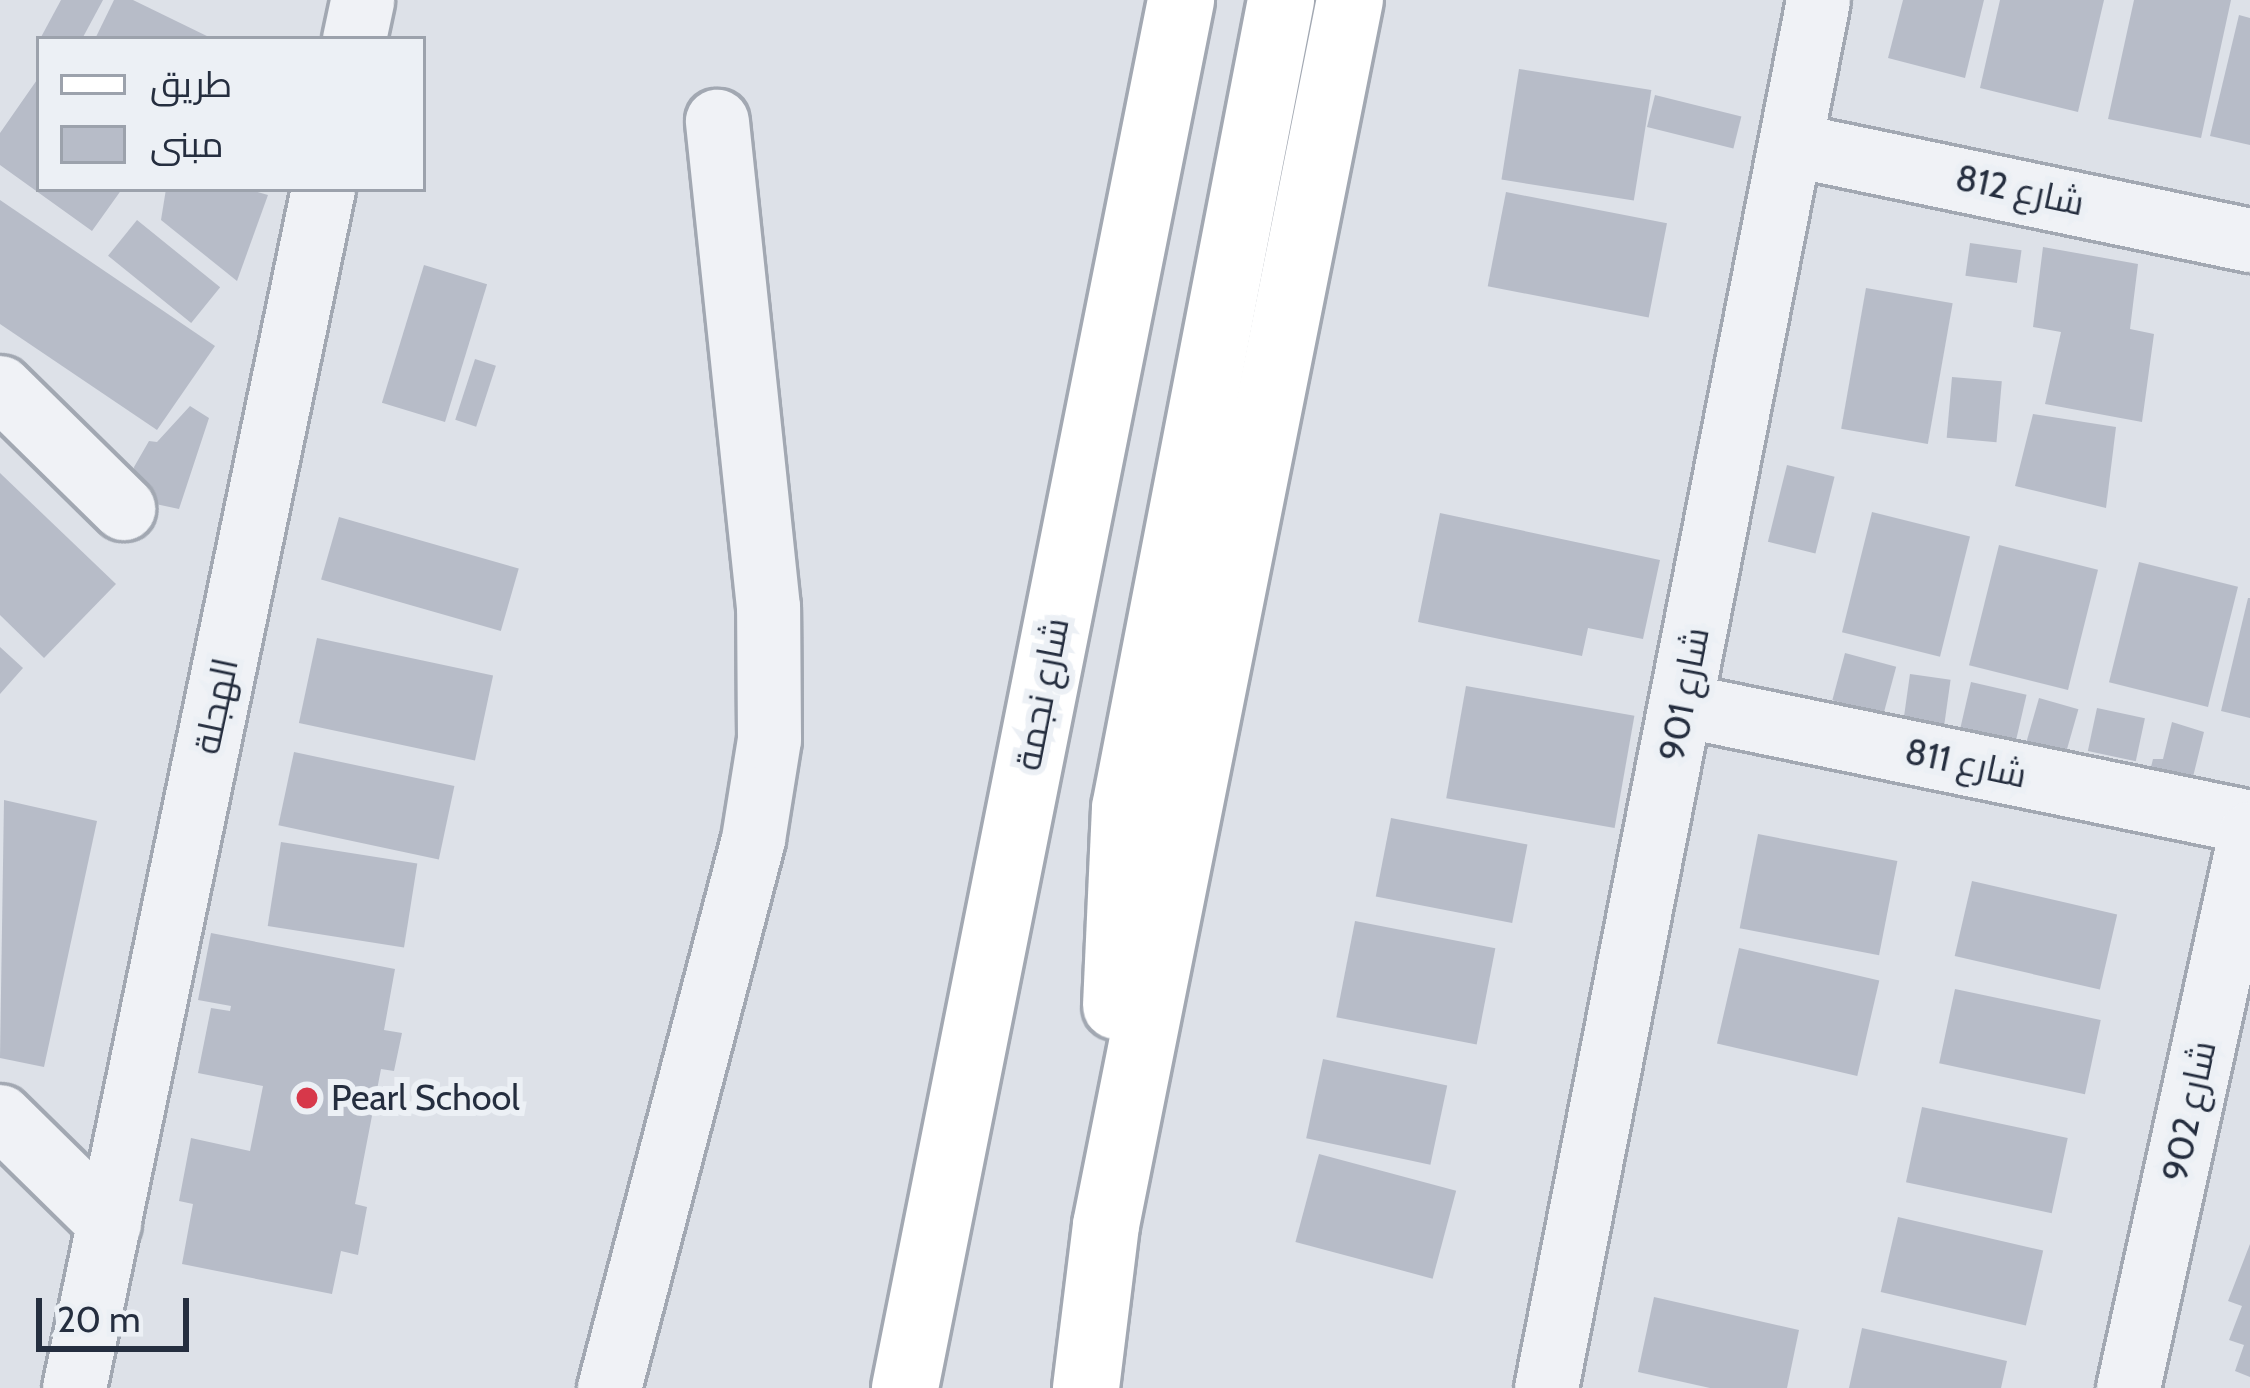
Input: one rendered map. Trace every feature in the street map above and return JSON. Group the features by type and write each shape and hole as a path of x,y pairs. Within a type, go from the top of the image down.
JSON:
{"main road":[{"name":"شارع نجمة","path":"905,1388 1181,0"},
{"path":"1106,1225 1125,808 1281,0"},
{"path":"1086,1388 1106,1225 1350,0"},
{"path":"946,1388 952,1145"}],"street":[{"path":"355,36 362,0"},
{"name":"شارع 901","path":"1546,1388 1818,0"},
{"path":"608,1388 753,839 769,739 768,607 717,121"},
{"name":"شارع 812","path":"1790,144 2250,240"},
{"name":"الهجلة","path":"74,1388 322,192"},
{"path":"0,387 123,508"},
{"name":"شارع 811","path":"1682,705 2250,822"},
{"name":"شارع 902","path":"2128,1388 2250,833"},
{"path":"0,1116 109,1223"}],"building":[{"path":"61,0 103,0 84,36 42,36"},
{"path":"114,0 133,0 207,36 96,36"},
{"path":"1903,0 1984,0 1965,78 1888,58"},
{"path":"2000,0 2104,0 2078,112 1980,88"},
{"path":"2134,0 2231,0 2201,138 2108,119"},
{"path":"2239,15 2250,18 2250,145 2210,136"},
{"path":"1519,69 1651,90 1634,201 1501,180"},
{"path":"36,81 36,191 0,165 0,133"},
{"path":"1655,95 1741,117 1733,149 1647,127"},
{"path":"38,192 120,192 92,231"},
{"path":"166,192 268,195 237,281 161,220"},
{"path":"1506,192 1667,223 1649,318 1488,286"},
{"path":"0,200 215,346 157,430 0,324"},
{"path":"137,220 220,287 191,323 108,256"},
{"path":"1970,243 2021,250 2017,283 1965,276"},
{"path":"2043,247 2138,264 2130,329 2154,334 2142,422 2045,404 2061,332 2033,327"},
{"path":"424,265 487,284 445,422 382,403"},
{"path":"1866,288 1953,303 1928,444 1841,429"},
{"path":"475,359 496,366 476,427 455,420"},
{"path":"1952,377 2002,381 1996,442 1947,438"},
{"path":"190,406 209,418 179,509 137,500 134,467 149,441 157,442"},
{"path":"2033,414 2116,427 2106,508 2015,486"},
{"path":"1787,465 1835,477 1815,554 1768,542"},
{"path":"0,473 116,584 44,658 0,615"},
{"path":"1872,512 1970,536 1940,657 1842,632"},
{"path":"1440,513 1660,560 1643,639 1588,628 1582,656 1418,622"},
{"path":"339,517 519,569 501,631 321,579"},
{"path":"1999,545 2098,570 2068,690 1969,665"},
{"path":"2139,562 2238,587 2208,707 2109,682"},
{"path":"2250,598 2250,718 2221,711"},
{"path":"317,638 493,675 475,761 299,723"},
{"path":"0,647 23,668 0,694"},
{"path":"1845,653 1896,667 1884,714 1832,700"},
{"path":"1910,674 1951,680 1944,730 1903,725"},
{"path":"1971,682 2027,695 2016,741 1960,728"},
{"path":"1466,686 1634,716 1615,828 1446,798"},
{"path":"2039,698 2078,709 2064,760 2024,749"},
{"path":"2097,708 2145,718 2136,761 2088,751"},
{"path":"2172,722 2204,732 2192,781 2150,771 2153,759 2163,759"},
{"path":"294,752 454,786 439,859 278,825"},
{"path":"4,800 97,821 44,1067 0,1058"},
{"path":"1391,818 1527,845 1512,923 1376,897"},
{"path":"1758,834 1897,861 1879,955 1740,928"},
{"path":"281,842 417,864 404,948 268,926"},
{"path":"1972,881 2117,915 2100,990 1955,956"},
{"path":"1355,921 1495,948 1477,1044 1336,1017"},
{"path":"211,933 395,969 384,1030 402,1033 394,1071 381,1069 355,1204 367,1207 358,1255 341,1251 332,1294 182,1264 193,1204 179,1201 191,1138 250,1151 263,1086 198,1073 211,1008 230,1011 231,1006 198,1000"},
{"path":"1739,948 1879,980 1857,1076 1717,1043"},
{"path":"1955,989 2101,1020 2085,1094 1939,1063"},
{"path":"1323,1059 1447,1085 1430,1165 1306,1138"},
{"path":"1922,1107 2068,1138 2052,1213 1906,1182"},
{"path":"1319,1154 1456,1191 1433,1279 1295,1242"},
{"path":"1898,1217 2043,1251 2026,1326 1881,1292"},
{"path":"2250,1244 2250,1377 2235,1371 2244,1345 2229,1340 2242,1306 2228,1301"},
{"path":"1654,1297 1799,1330 1787,1388 1710,1388 1638,1372"},
{"path":"1862,1328 2007,1361 2001,1388 1849,1388"}],"place":[{"name":"Pearl School","path":"307,1098"}]}
